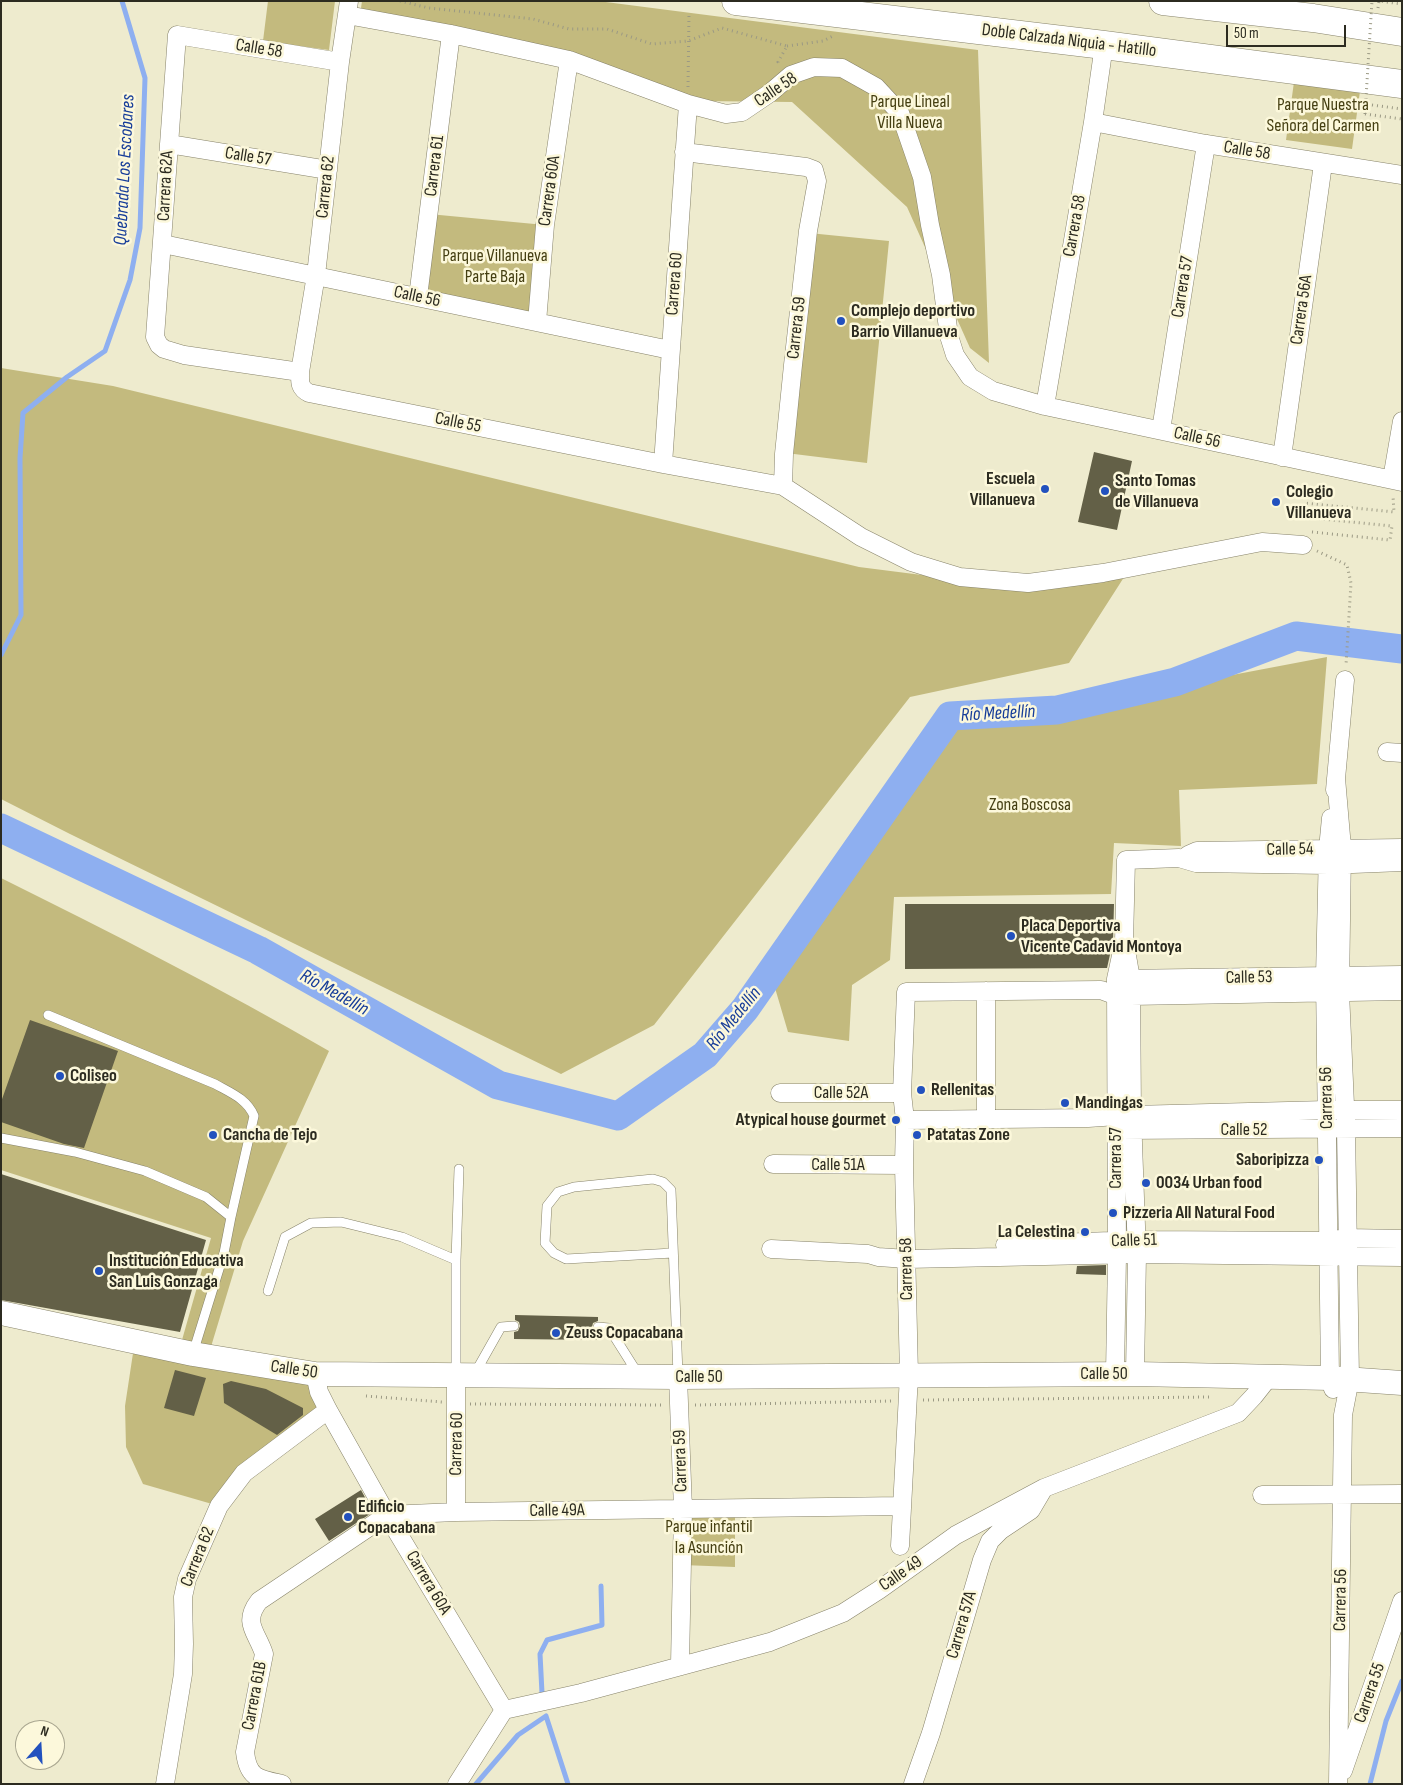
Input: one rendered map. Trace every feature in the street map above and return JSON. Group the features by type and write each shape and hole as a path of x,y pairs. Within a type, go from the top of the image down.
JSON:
{"highway":[{"name":"Doble Calzada Niquia - Hatillo","path":"736,1 1104,44 1402,84"},
{"path":"1163,1 1313,18 1402,32"}],"main road":[{"name":"Calle 50","path":"1,1314 193,1354 315,1374 640,1377 1125,1374 1340,1379 1402,1383"}],"street":[{"name":"Calle 58","path":"348,8 568,60 688,104 726,114 742,112 770,93 791,75 814,67 842,68 876,87 900,113 922,177 941,275 949,336 955,355 970,377 993,391"},
{"name":"Carrera 62","path":"300,372 316,275 340,62 348,8"},
{"name":"Carrera 61","path":"418,297 452,34"},
{"name":"Calle 58","path":"177,35 340,62"},
{"name":"Carrera 62A","path":"177,35 155,337 159,345 164,349 184,355 300,372"},
{"name":"Carrera 58","path":"1045,406 1093,122 1104,44"},
{"name":"Carrera 60A","path":"537,322 545,225 568,60"},
{"name":"Carrera 60","path":"663,464 688,104"},
{"name":"Calle 58","path":"1093,122 1206,144 1402,175"},
{"name":"Calle 57","path":"169,144 328,170"},
{"name":"Carrera 57","path":"1161,430 1206,144"},
{"name":"Carrera 59","path":"684,152 806,167 814,170 817,181 808,231 795,346 784,454 783,486"},
{"name":"Carrera 56A","path":"1282,457 1323,164"},
{"name":"Calle 56","path":"163,244 670,350"},
{"name":"Calle 55","path":"300,372 299,384 303,390 309,393 663,464 783,486"},
{"name":"Calle 56","path":"993,391 1045,406 1397,481"},
{"path":"1397,481 1402,421"},
{"path":"783,486 861,537 911,562 960,577 1028,583 1103,573 1262,542 1303,545"},
{"name":"Carrera 56","path":"1338,1784 1343,1415 1328,1248 1327,1110 1333,984 1336,778 1345,680"},
{"name":"Calle 54","path":"1335,856 1402,848"},
{"name":"Calle 54","path":"1126,860 1179,858 1197,851 1335,856 1402,862"},
{"name":"Carrera 57","path":"1125,1374 1137,1247 1125,1123 1119,988 1124,942 1126,860"},
{"name":"Calle 53","path":"906,992 1333,984 1402,975"},
{"name":"Carrera 56","path":"1333,984 1346,1128 1347,1256 1340,1379"},
{"name":"Calle 53","path":"1333,984 1402,991"},
{"path":"986,991 986,1118"},
{"name":"Carrera 58","path":"900,1546 909,1375 904,1165 905,1120 902,1094 906,992"},
{"name":"Calle 52A","path":"780,1093 902,1094"},
{"name":"Calle 52","path":"1125,1123 1327,1110 1402,1110"},
{"name":"Calle 52","path":"905,1120 1088,1118 1125,1123 1328,1129 1402,1128"},
{"name":"Carrera 57","path":"1125,1123 1117,1248 1125,1374"},
{"name":"Calle 51A","path":"773,1164 904,1165"},
{"name":"Calle 51","path":"1328,1248 1347,1238 1402,1239"},
{"name":"Calle 51","path":"770,1248 868,1254 878,1258 906,1253 1137,1247 1328,1248 1347,1256 1402,1257"},
{"name":"Carrera 60A","path":"315,1374 328,1410 387,1515 504,1710"},
{"name":"Carrera 60","path":"456,1512 465,1376"},
{"name":"Carrera 59","path":"678,1377 683,1509 680,1665"},
{"name":"Calle 49","path":"504,1710 582,1694 680,1665 770,1642 843,1613 880,1590 956,1535 1044,1488 1238,1413 1269,1377"},
{"name":"Carrera 62","path":"165,1784 183,1674 183,1597 187,1580 220,1506 244,1473 328,1410"},
{"name":"Carrera 57A","path":"913,1784 931,1733 982,1560 990,1541 1001,1530 1032,1510 1044,1488"},
{"path":"1262,1496 1402,1494"},
{"name":"Calle 49A","path":"387,1515 456,1512 901,1506"},
{"name":"Carrera 61B","path":"282,1784 263,1780 254,1775 246,1766 245,1752 264,1654 252,1628 250,1618 253,1609 259,1601 387,1515"},
{"name":"Carrera 55","path":"1338,1784 1402,1601"},
{"path":"457,1784 504,1710"}],"lane":[{"path":"48,1015 215,1084 240,1098 250,1108 254,1116 224,1253 193,1354"},
{"path":"1,1138 75,1152 145,1171 206,1197 231,1217"},
{"path":"459,1170 456,1260 465,1376"},
{"path":"673,1253 566,1259 554,1253 545,1243 546,1206 558,1192 574,1187 653,1179 663,1182 671,1190 678,1377"},
{"path":"268,1291 285,1237 311,1222 341,1222 402,1237 456,1260"},
{"path":"465,1376 501,1327 514,1326"},
{"path":"598,1327 608,1328 640,1377"}],"path":[{"path":"400,1 429,8 533,19 569,29 607,29 652,44 688,41 722,28 787,46 823,41 840,32"},
{"path":"1372,1 1365,114 1402,119"},
{"path":"1379,2 1402,4"},
{"path":"688,104 689,13"},
{"path":"787,46 778,62 791,75"},
{"path":"1372,105 1402,109"},
{"path":"1345,680 1351,582 1347,565 1303,545 1303,531 1390,540 1392,526 1302,517 1304,503 1394,512 1397,481"}],"green space":[{"path":"268,1 335,1 329,50 263,41"},
{"name":"Parque Lineal Villa Nueva","path":"362,1 598,1 978,50 989,363 970,348 907,207 792,102 699,101 360,15"},
{"name":"Parque Nuestra Señora del Carmen","path":"1294,82 1360,91 1352,149 1286,140"},
{"name":"Parque Villanueva Parte Baja","path":"429,214 545,225 537,322 418,297"},
{"name":"Complejo deportivo Barrio Villanueva","path":"809,233 889,241 867,463 786,453"},
{"path":"1,368 113,386 859,567 1024,588 1128,571 1069,663 910,697 654,1025 561,1074 1,799"},
{"name":"Zona Boscosa","path":"1327,657 1317,784 1179,790 1181,846 1114,843 1111,894 894,897 890,960 852,985 849,1041 788,1032 775,988 948,729"},
{"path":"1,878 166,962 329,1051 243,1241 210,1350 182,1340 211,1238 1,1170"},
{"path":"135,1340 315,1374 328,1410 219,1506 143,1484 126,1447 125,1406"},
{"name":"Parque infantil la Asunción","path":"683,1509 735,1509 735,1567 682,1565"}],"building":[{"name":"Santo Tomas de Villanueva","path":"1094,452 1132,461 1117,530 1078,522"},
{"name":"Placa Deportiva Vicente Cadavid Montoya","path":"905,904 1114,904 1113,941 1107,968 905,969"},
{"name":"Coliseo","path":"30,1020 118,1051 84,1148 64,1144 1,1122 1,1102"},
{"name":"Institución Educativa San Luis Gonzaga","path":"1,1174 206,1240 180,1332 1,1300"},
{"path":"1106,1265 1106,1275 1076,1274 1077,1266"},
{"name":"Zeuss Copacabana","path":"515,1315 598,1317 598,1321 593,1323 592,1327 594,1332 598,1333 597,1340 514,1339 514,1332 518,1331 520,1326 519,1322 515,1320"},
{"path":"175,1370 206,1378 194,1416 164,1408"},
{"path":"231,1381 266,1389 303,1408 303,1415 277,1435 224,1403 223,1384"},
{"name":"Edificio Copacabana","path":"361,1490 373,1512 329,1541 315,1519"}],"waterway":[{"name":"Quebrada Los Escobares","path":"1,655 21,615 20,458 23,413 67,377 105,351 130,280 140,228 145,78 122,1"},
{"name":"Río Medellín","path":"1,828 258,950 498,1085 618,1116 705,1055 745,1009 950,716 1057,710 1175,682 1296,636 1402,649"},
{"path":"542,1693 540,1654 547,1640 602,1625 601,1586"},
{"path":"1370,1784 1386,1721 1402,1681"},
{"path":"476,1784 518,1735 546,1716 568,1784"}],"place":[{"name":"Complejo deportivo Barrio Villanueva","path":"841,321"},
{"name":"Escuela Villanueva","path":"1045,489"},
{"name":"Santo Tomas de Villanueva","path":"1105,491"},
{"name":"Colegio Villanueva","path":"1276,502"},
{"name":"Placa Deportiva Vicente Cadavid Montoya","path":"1011,936"},
{"name":"Coliseo","path":"60,1076"},
{"name":"Rellenitas","path":"921,1090"},
{"name":"Mandingas","path":"1065,1103"},
{"name":"Atypical house gourmet","path":"896,1120"},
{"name":"Cancha de Tejo","path":"213,1135"},
{"name":"Patatas Zone","path":"917,1135"},
{"name":"Saboripizza","path":"1319,1160"},
{"name":"0034 Urban food","path":"1146,1183"},
{"name":"Pizzeria All Natural Food","path":"1113,1213"},
{"name":"La Celestina","path":"1085,1232"},
{"name":"Institución Educativa San Luis Gonzaga","path":"99,1271"},
{"name":"Zeuss Copacabana","path":"556,1333"},
{"name":"Edificio Copacabana","path":"348,1517"}]}
